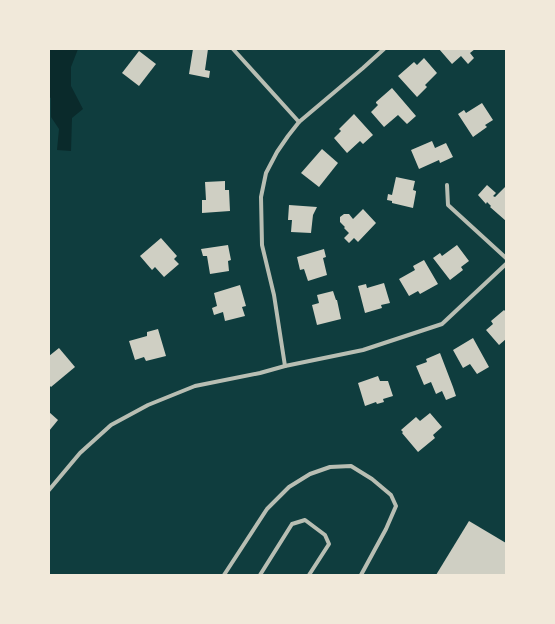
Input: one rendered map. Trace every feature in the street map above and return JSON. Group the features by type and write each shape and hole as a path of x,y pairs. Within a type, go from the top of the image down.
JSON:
{"street":[{"path":"233,49 299,122"},
{"path":"285,366 274,295 262,245 261,197 266,173 277,152 299,122 384,49"},
{"path":"447,185 448,205 506,258"},
{"path":"49,490 80,453 111,425 148,405 195,386 363,350 442,324 506,264"},
{"path":"224,575 267,509 289,486 310,474 330,467 351,466 372,479 391,495 396,506 386,530 361,575"},
{"path":"260,575 292,524 305,520 326,535 329,544 309,575"}],"water":[{"path":"49,49 78,49 71,67 71,86 83,109 72,118 71,151 57,150 59,129 51,117 51,98 49,97"}],"building":[{"path":"193,49 208,49 205,70 210,71 209,78 189,74"},
{"path":"439,49 475,49 470,53 474,58 468,64 461,56 452,64"},
{"path":"139,51 156,64 139,86 122,73"},
{"path":"424,58 437,73 425,85 427,87 417,97 398,76 414,62 417,65"},
{"path":"392,88 416,116 407,124 398,115 384,127 371,112 378,105 376,102"},
{"path":"482,103 493,120 485,125 487,127 473,137 458,114 464,110 466,113"},
{"path":"354,114 373,135 363,144 360,141 347,153 334,138 341,131 339,129"},
{"path":"432,141 435,148 446,143 453,157 440,163 439,160 419,169 411,150"},
{"path":"322,149 338,163 319,187 301,173"},
{"path":"396,177 415,181 413,190 416,192 413,208 392,203 392,201 387,200 388,194 392,195"},
{"path":"225,181 225,190 229,190 230,211 202,213 202,200 206,200 205,182"},
{"path":"487,185 496,193 493,196 495,197 506,186 506,221 478,195"},
{"path":"289,205 317,207 313,215 311,233 291,232 292,220 288,220"},
{"path":"363,209 376,223 358,242 354,238 349,243 344,238 349,233 340,222 340,217 344,214 349,214 353,219"},
{"path":"161,238 177,256 174,259 179,264 164,277 155,267 152,270 140,256"},
{"path":"228,245 231,260 228,261 229,271 210,274 207,256 203,256 201,249"},
{"path":"457,245 469,261 461,267 463,270 450,280 433,258 440,253 442,256"},
{"path":"324,249 326,257 323,258 327,275 308,281 304,269 300,270 297,257"},
{"path":"424,260 438,284 420,294 418,291 409,296 399,279 415,270 413,266"},
{"path":"384,283 390,303 381,305 382,308 365,313 358,286 366,284 367,288"},
{"path":"240,285 246,306 242,307 245,316 225,321 223,312 214,315 212,308 217,306 214,293"},
{"path":"333,291 337,300 341,319 317,325 312,305 319,303 317,295"},
{"path":"504,310 506,312 506,339 499,345 486,330 493,324 491,321"},
{"path":"158,329 166,356 146,361 144,357 135,360 129,341 147,336 147,332"},
{"path":"473,338 489,367 477,374 470,364 463,368 453,350"},
{"path":"59,348 75,367 51,387 49,385 49,356"},
{"path":"440,353 456,396 446,400 442,391 436,394 431,382 424,385 416,366 427,362 426,359"},
{"path":"378,376 380,381 388,381 393,396 383,399 384,402 377,404 376,402 365,406 358,383"},
{"path":"49,412 58,420 49,431"},
{"path":"430,413 442,427 433,435 435,438 418,452 401,430 416,417 420,421"},
{"path":"469,521 506,543 506,575 436,575"}]}
